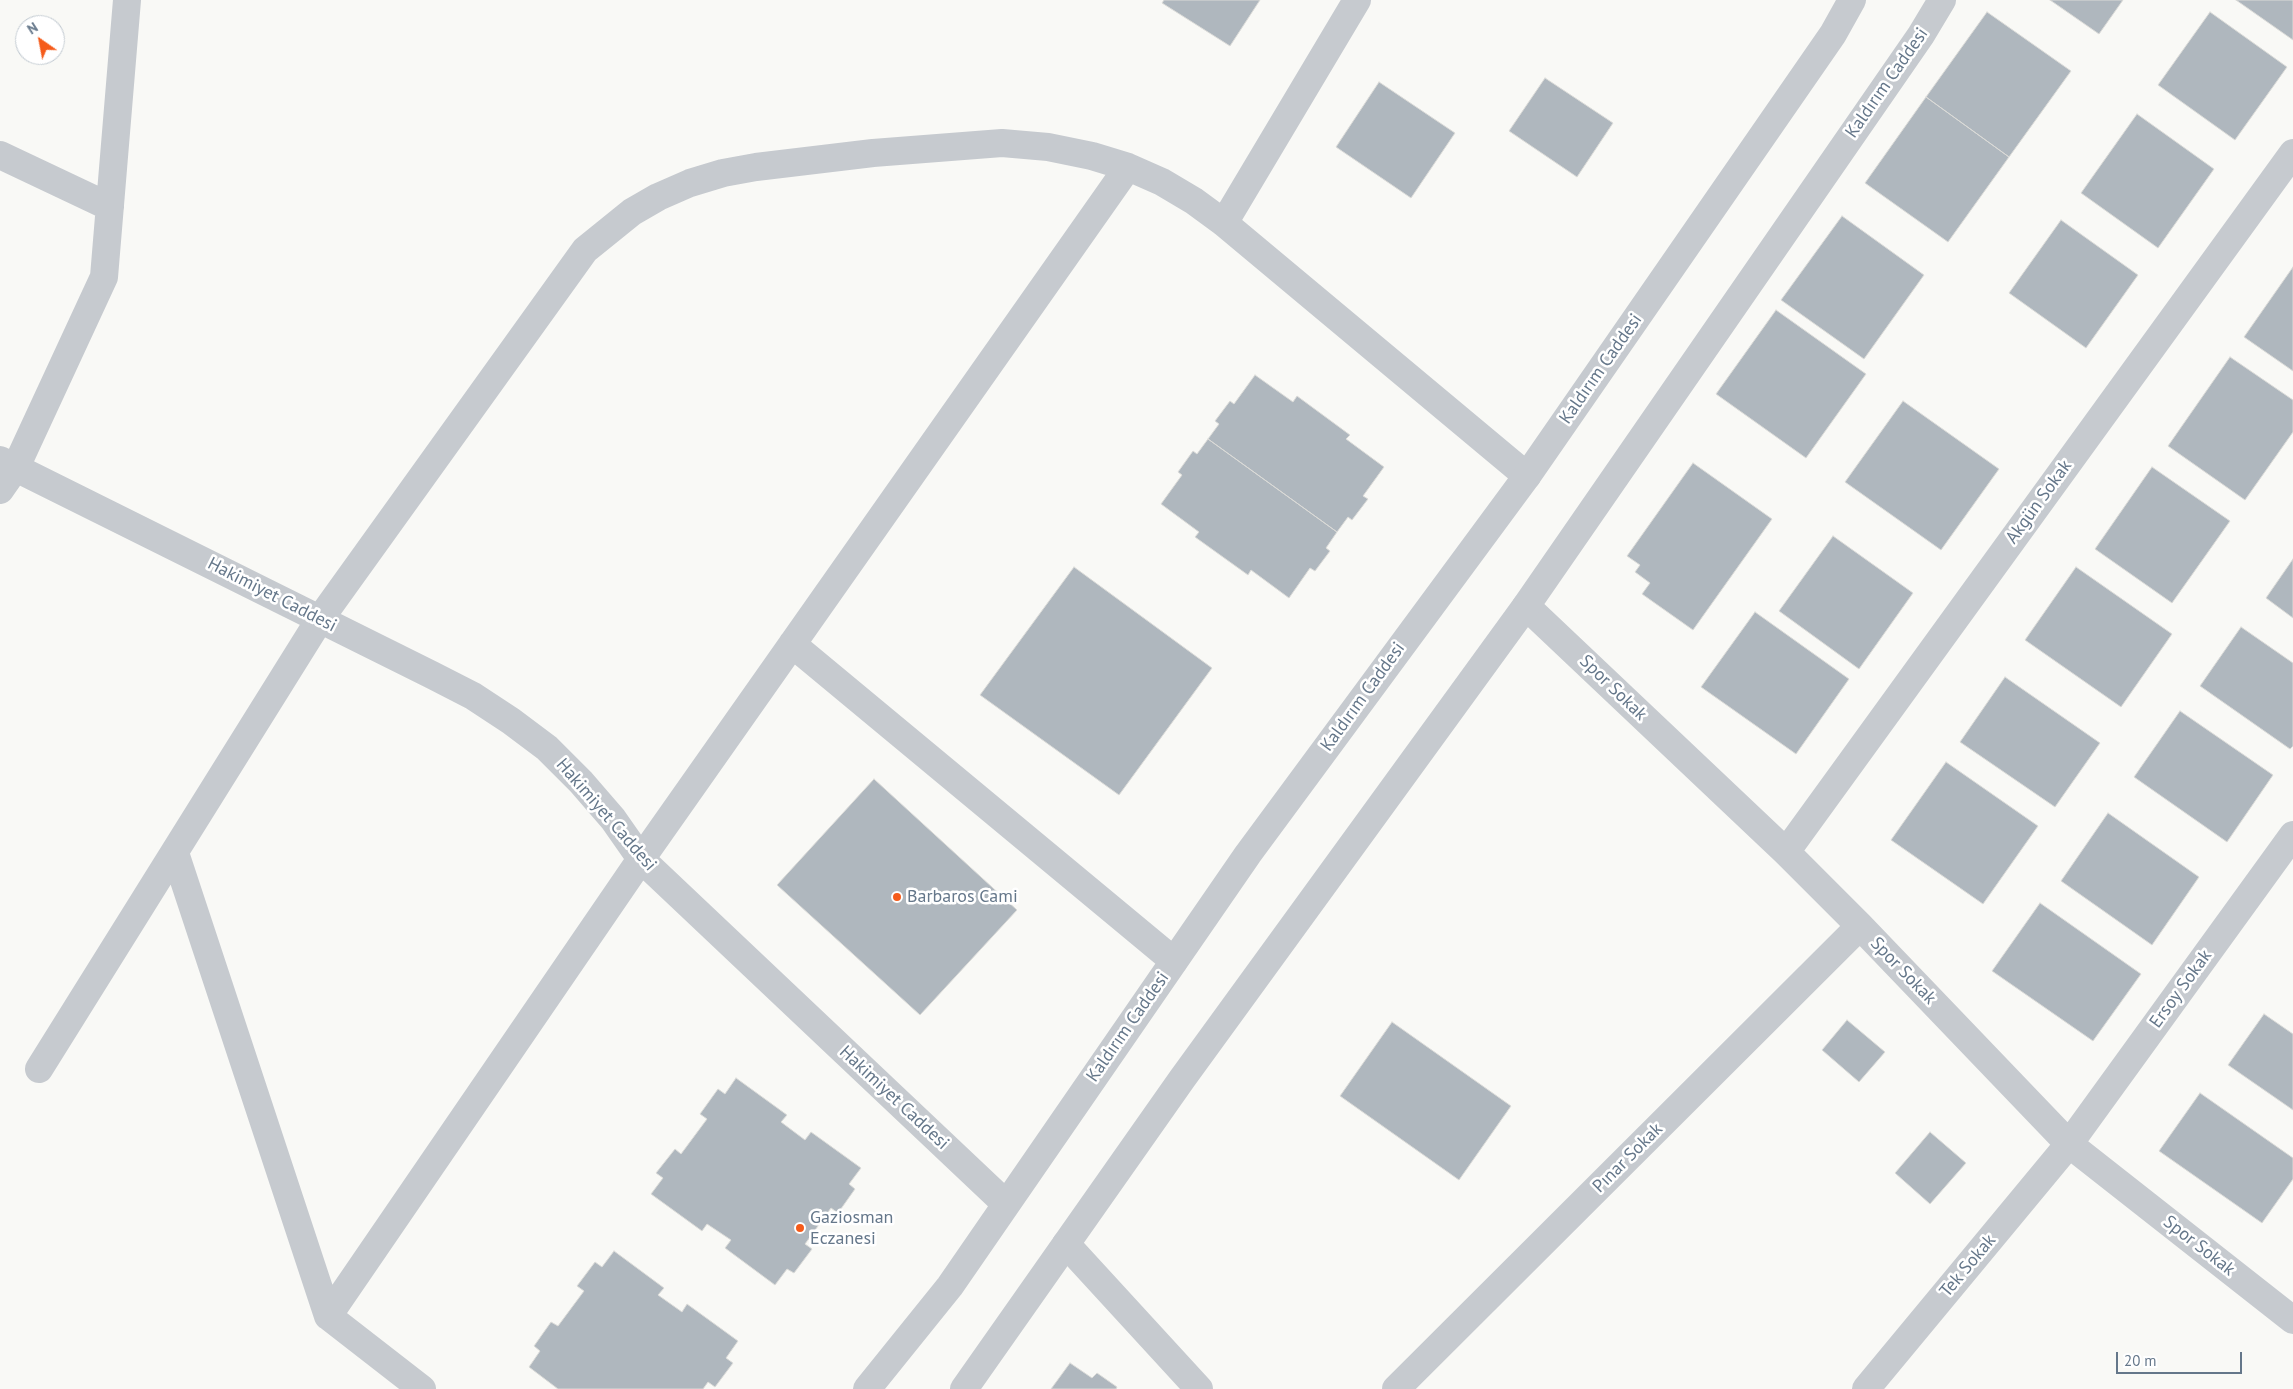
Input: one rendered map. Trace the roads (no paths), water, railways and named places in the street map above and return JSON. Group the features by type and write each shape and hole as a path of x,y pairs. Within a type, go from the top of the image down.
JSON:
{"street":[{"path":"0,490 8,463 104,277 126,0"},
{"path":"1224,223 1357,0"},
{"name":"Kaldırım Caddesi","path":"867,1389 950,1286 1248,854 1527,476 1832,34 1852,0"},
{"name":"Kaldırım Caddesi","path":"964,1389 1188,1071 1526,606 1915,44 1942,0"},
{"path":"39,1069 320,619 585,250 608,230 658,197 690,183 722,173 756,167 1002,143 1048,147 1092,156 1128,167 1162,182 1194,201 1224,223 1527,476"},
{"name":"Akgün Sokak","path":"1786,852 2293,153"},
{"path":"0,155 110,207"},
{"path":"328,1316 641,859 1128,167"},
{"name":"Hakimiyet Caddesi","path":"8,463 473,696 511,720 547,748 581,782 613,819 641,859 1006,1204"},
{"name":"Spor Sokak","path":"1526,606 1786,852 1860,926 2069,1144 2293,1320"},
{"path":"792,644 1174,961"},
{"name":"Ersoy Sokak","path":"2069,1144 2293,835"},
{"path":"175,853 328,1316 422,1389"},
{"name":"Pınar Sokak","path":"1396,1389 1860,926"},
{"name":"Tek Sokak","path":"1866,1389 2069,1144"},
{"path":"1066,1244 1198,1389"}],"place":[{"name":"Barbaros Cami","path":"897,897"},
{"name":"Gaziosman Eczanesi","path":"800,1228"}]}
